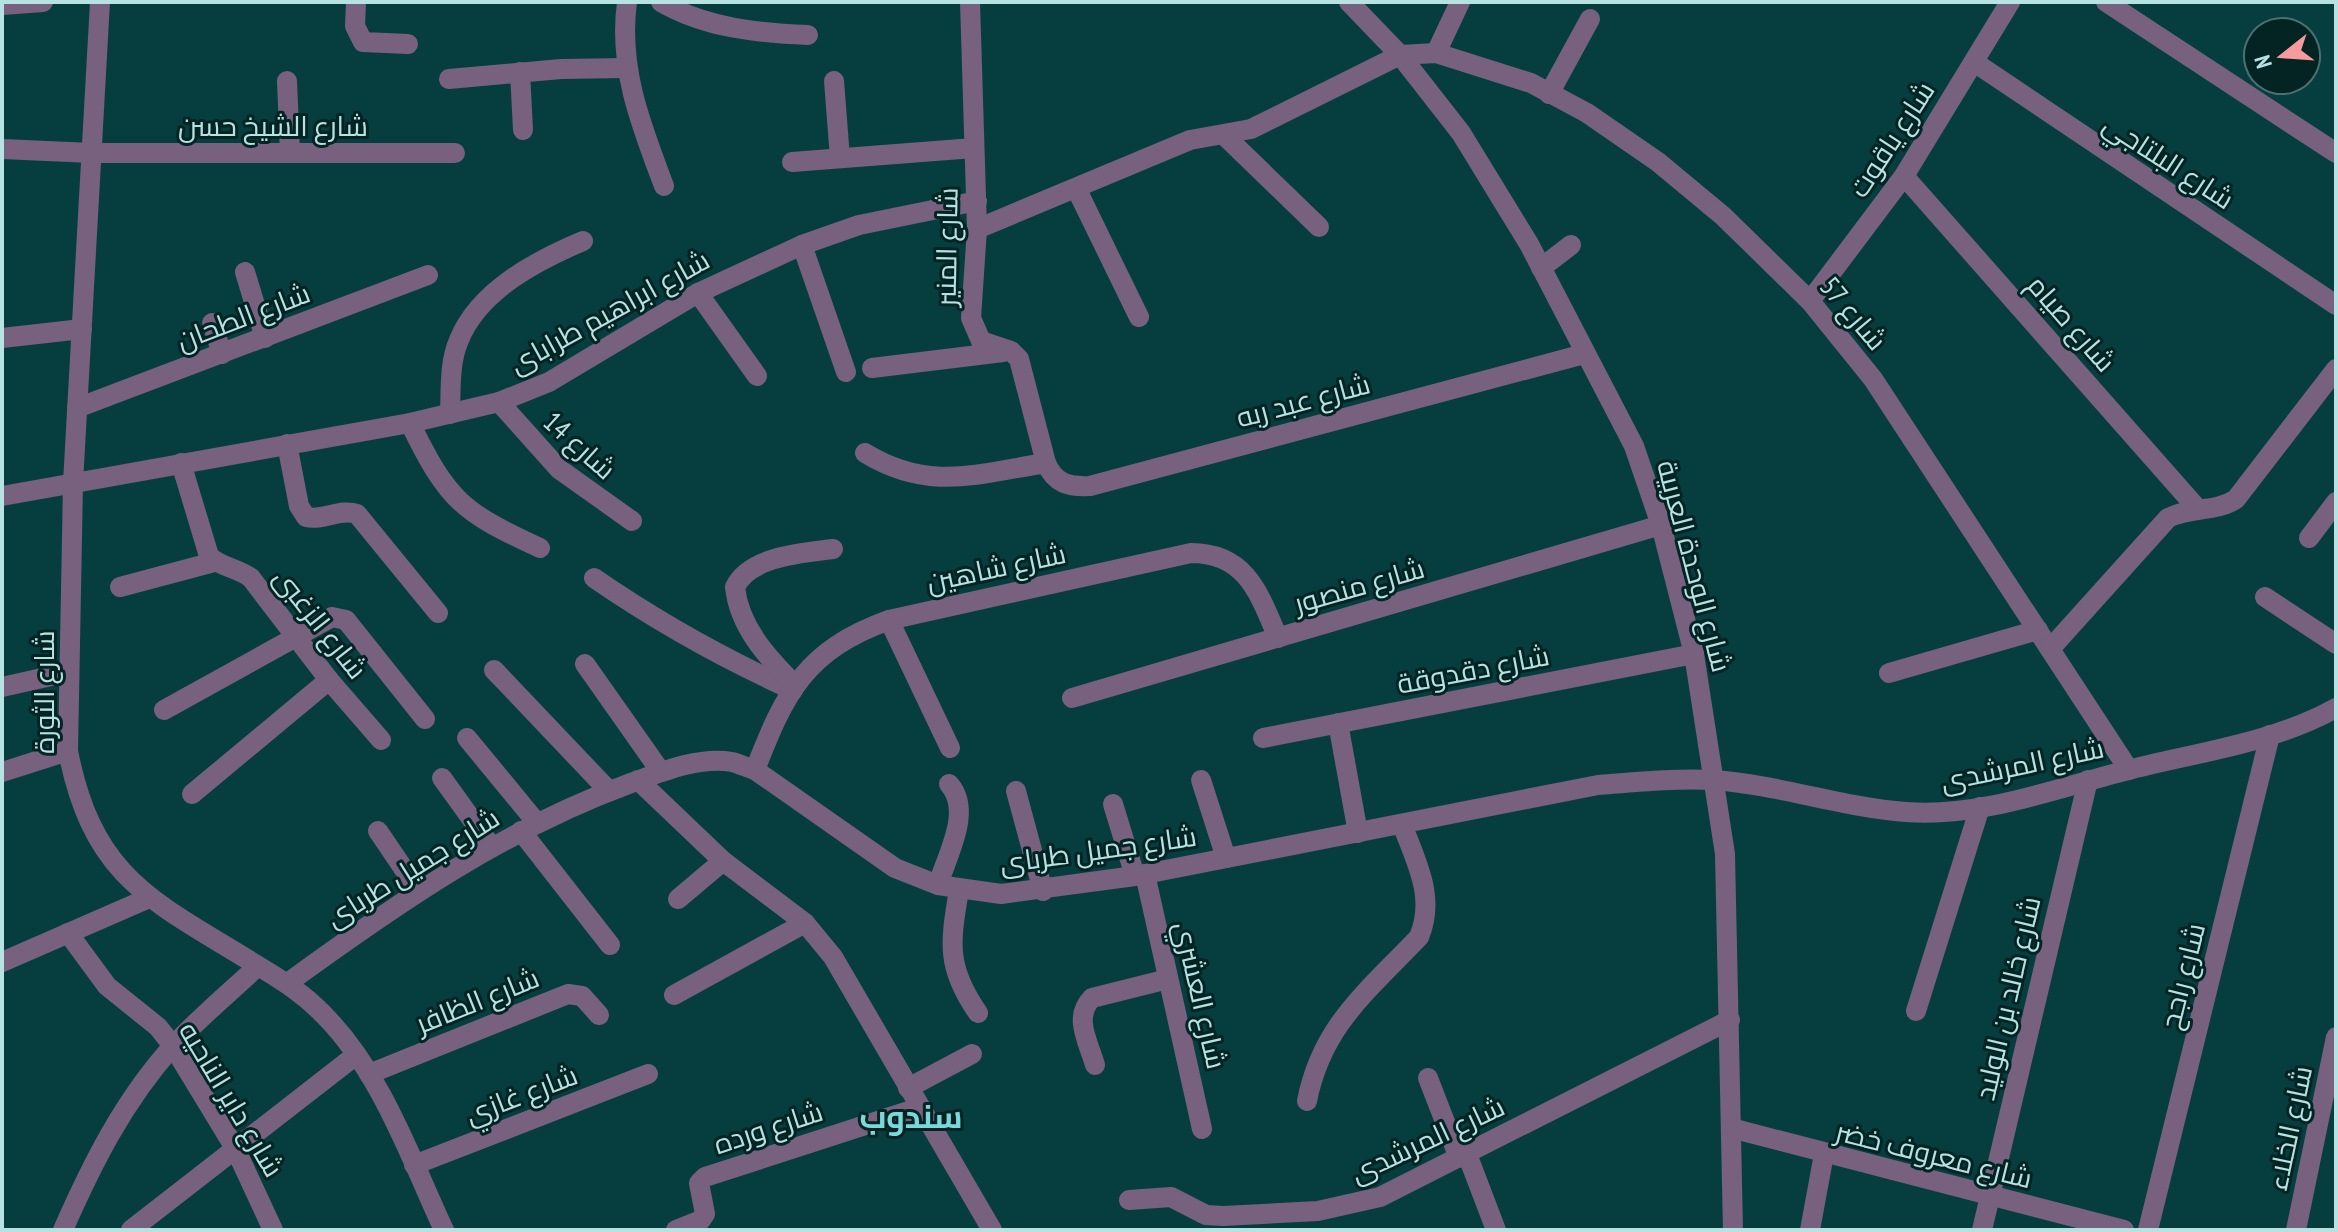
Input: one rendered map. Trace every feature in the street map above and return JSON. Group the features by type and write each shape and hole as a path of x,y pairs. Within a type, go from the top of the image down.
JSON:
{"street":[{"path":"2,5 43,2"},
{"name":"شارع الثورة","path":"100,2 73,483 68,751 76,792 88,823 105,852 149,898 289,982 325,1016 369,1074 444,1230"},
{"path":"356,2 355,26 363,42 408,44"},
{"path":"627,2 624,41 626,68 640,124 664,186"},
{"path":"661,2 715,24 761,33 808,35"},
{"name":"شارع المنير","path":"970,2 977,201 971,318 981,341 1011,351"},
{"name":"شارع الوحدة العربية","path":"1349,2 1400,55 1461,133 1541,268 1634,446 1661,525 1694,654 1725,854 1733,1230"},
{"path":"1436,53 1460,2"},
{"name":"شارع ياقوت","path":"1810,301 1904,176 2010,2"},
{"path":"2106,2 2335,149"},
{"path":"1549,94 1590,19"},
{"name":"شارع 57","path":"1400,55 1436,53 1531,83 1587,113 1658,162 1723,216 1810,301 1873,379 2129,770"},
{"path":"977,229 1077,190 1190,140 1251,129 1400,55"},
{"name":"شارع البلتاجي","path":"1974,62 2336,305"},
{"path":"449,79 520,72 626,68"},
{"path":"520,72 523,130"},
{"path":"287,81 290,153"},
{"path":"834,81 840,158"},
{"path":"1225,136 1319,227"},
{"path":"792,162 974,148"},
{"name":"شارع الشيخ حسن","path":"2,149 92,153 455,153"},
{"name":"شارع صيام","path":"1904,176 2197,508"},
{"path":"1077,190 1139,317"},
{"name":"شارع ابراهيم طراباى","path":"2,496 410,423 499,402 549,382 698,293 802,245 859,225 977,201"},
{"path":"450,414 452,363 459,338 474,316 505,283 542,258 583,241"},
{"path":"802,245 846,372"},
{"path":"1541,268 1571,245"},
{"path":"245,272 265,338"},
{"name":"شارع الطحان","path":"77,408 428,275"},
{"path":"698,293 757,376"},
{"path":"212,323 222,354"},
{"path":"2,338 82,329"},
{"path":"865,453 892,470 924,478 1046,463 1024,369 1011,351 872,368"},
{"name":"شارع عبد ربه","path":"1046,463 1051,476 1070,487 1090,486 1584,354"},
{"path":"2050,649 2168,518 2197,508 2223,507 2236,499 2336,369"},
{"name":"شارع 14","path":"499,402 527,438 559,469 632,521"},
{"path":"410,423 430,465 462,505 481,521 540,548"},
{"path":"287,444 299,506 306,517 320,520 349,512 357,514 438,613"},
{"path":"120,587 214,562 206,550 181,463"},
{"path":"2309,538 2336,502"},
{"name":"شارع منصور","path":"1072,698 1661,525"},
{"path":"794,687 769,659 749,629 735,587 744,574 762,564 833,549"},
{"name":"شارع شاهين","path":"755,770 772,727 794,687 823,654 853,633 889,620 1191,553 1214,553 1234,563 1248,578 1278,638"},
{"name":"شارع الزغبى","path":"214,562 238,568 251,578 329,680 381,740"},
{"path":"594,578 670,629 794,687"},
{"path":"2265,597 2336,644"},
{"path":"164,710 332,617 346,620 425,719"},
{"path":"889,620 950,748"},
{"path":"1889,673 2038,630"},
{"name":"شارع دقدوقة","path":"1263,738 1694,654"},
{"path":"585,664 661,772"},
{"path":"494,670 609,791"},
{"path":"2,687 69,672"},
{"path":"192,794 329,680"},
{"name":"شارع المرشدى","path":"1714,780 1908,812 1980,807 2270,735 2336,708"},
{"path":"1338,723 1358,833"},
{"name":"شارع راجح","path":"2148,1230 2270,735"},
{"path":"467,738 610,945"},
{"path":"2,772 68,751"},
{"name":"شارع جميل طرباى","path":"289,982 418,890 529,827 609,791 661,772 731,762 755,770 895,868 938,885 1001,894 1043,891 1140,875 1598,785 1656,780 1714,780"},
{"path":"442,778 491,846"},
{"path":"638,780 723,861 805,923 833,957 866,1009 918,1108 992,1230"},
{"path":"1201,780 1226,858"},
{"name":"شارع خالد بن الوليد","path":"1982,1230 2088,780"},
{"path":"938,885 960,816 957,793 949,784"},
{"path":"1016,791 1043,891"},
{"name":"شارع العشري","path":"1113,804 1140,875 1168,979 1202,1129"},
{"path":"1916,1011 1980,807"},
{"path":"1307,1101 1314,1069 1327,1039 1419,937 1426,920 1424,884 1402,824"},
{"path":"378,831 418,890"},
{"path":"678,899 723,861"},
{"path":"959,890 950,945 954,969 978,1013"},
{"path":"2,962 149,898"},
{"path":"674,995 805,923"},
{"name":"شارع داير الناحيه","path":"68,933 107,986 158,1027 173,1046 235,1148 265,1226"},
{"path":"63,1230 99,1153 129,1103 173,1046 258,966"},
{"path":"1095,1065 1081,1019 1084,1006 1092,998 1168,979"},
{"name":"شارع الظافر","path":"369,1074 568,994 582,996 599,1015"},
{"name":"شارع المرشدى","path":"1129,1200 1171,1197 1190,1209 1214,1215 1318,1211 1380,1197 1730,1020"},
{"name":"شارع الخلاء","path":"2296,1230 2336,1037"},
{"path":"908,1088 972,1054"},
{"path":"131,1230 356,1055"},
{"name":"شارع غازي","path":"414,1165 648,1074"},
{"path":"1428,1078 1496,1230"},
{"name":"شارع ورده","path":"676,1230 701,1220 705,1214 699,1183 705,1177 918,1108"},
{"name":"شارع معروف خضر","path":"1731,1128 2124,1230"},
{"path":"1810,1230 1824,1154"}],"district":[{"name":"سندوب","path":"911,1116"}]}
